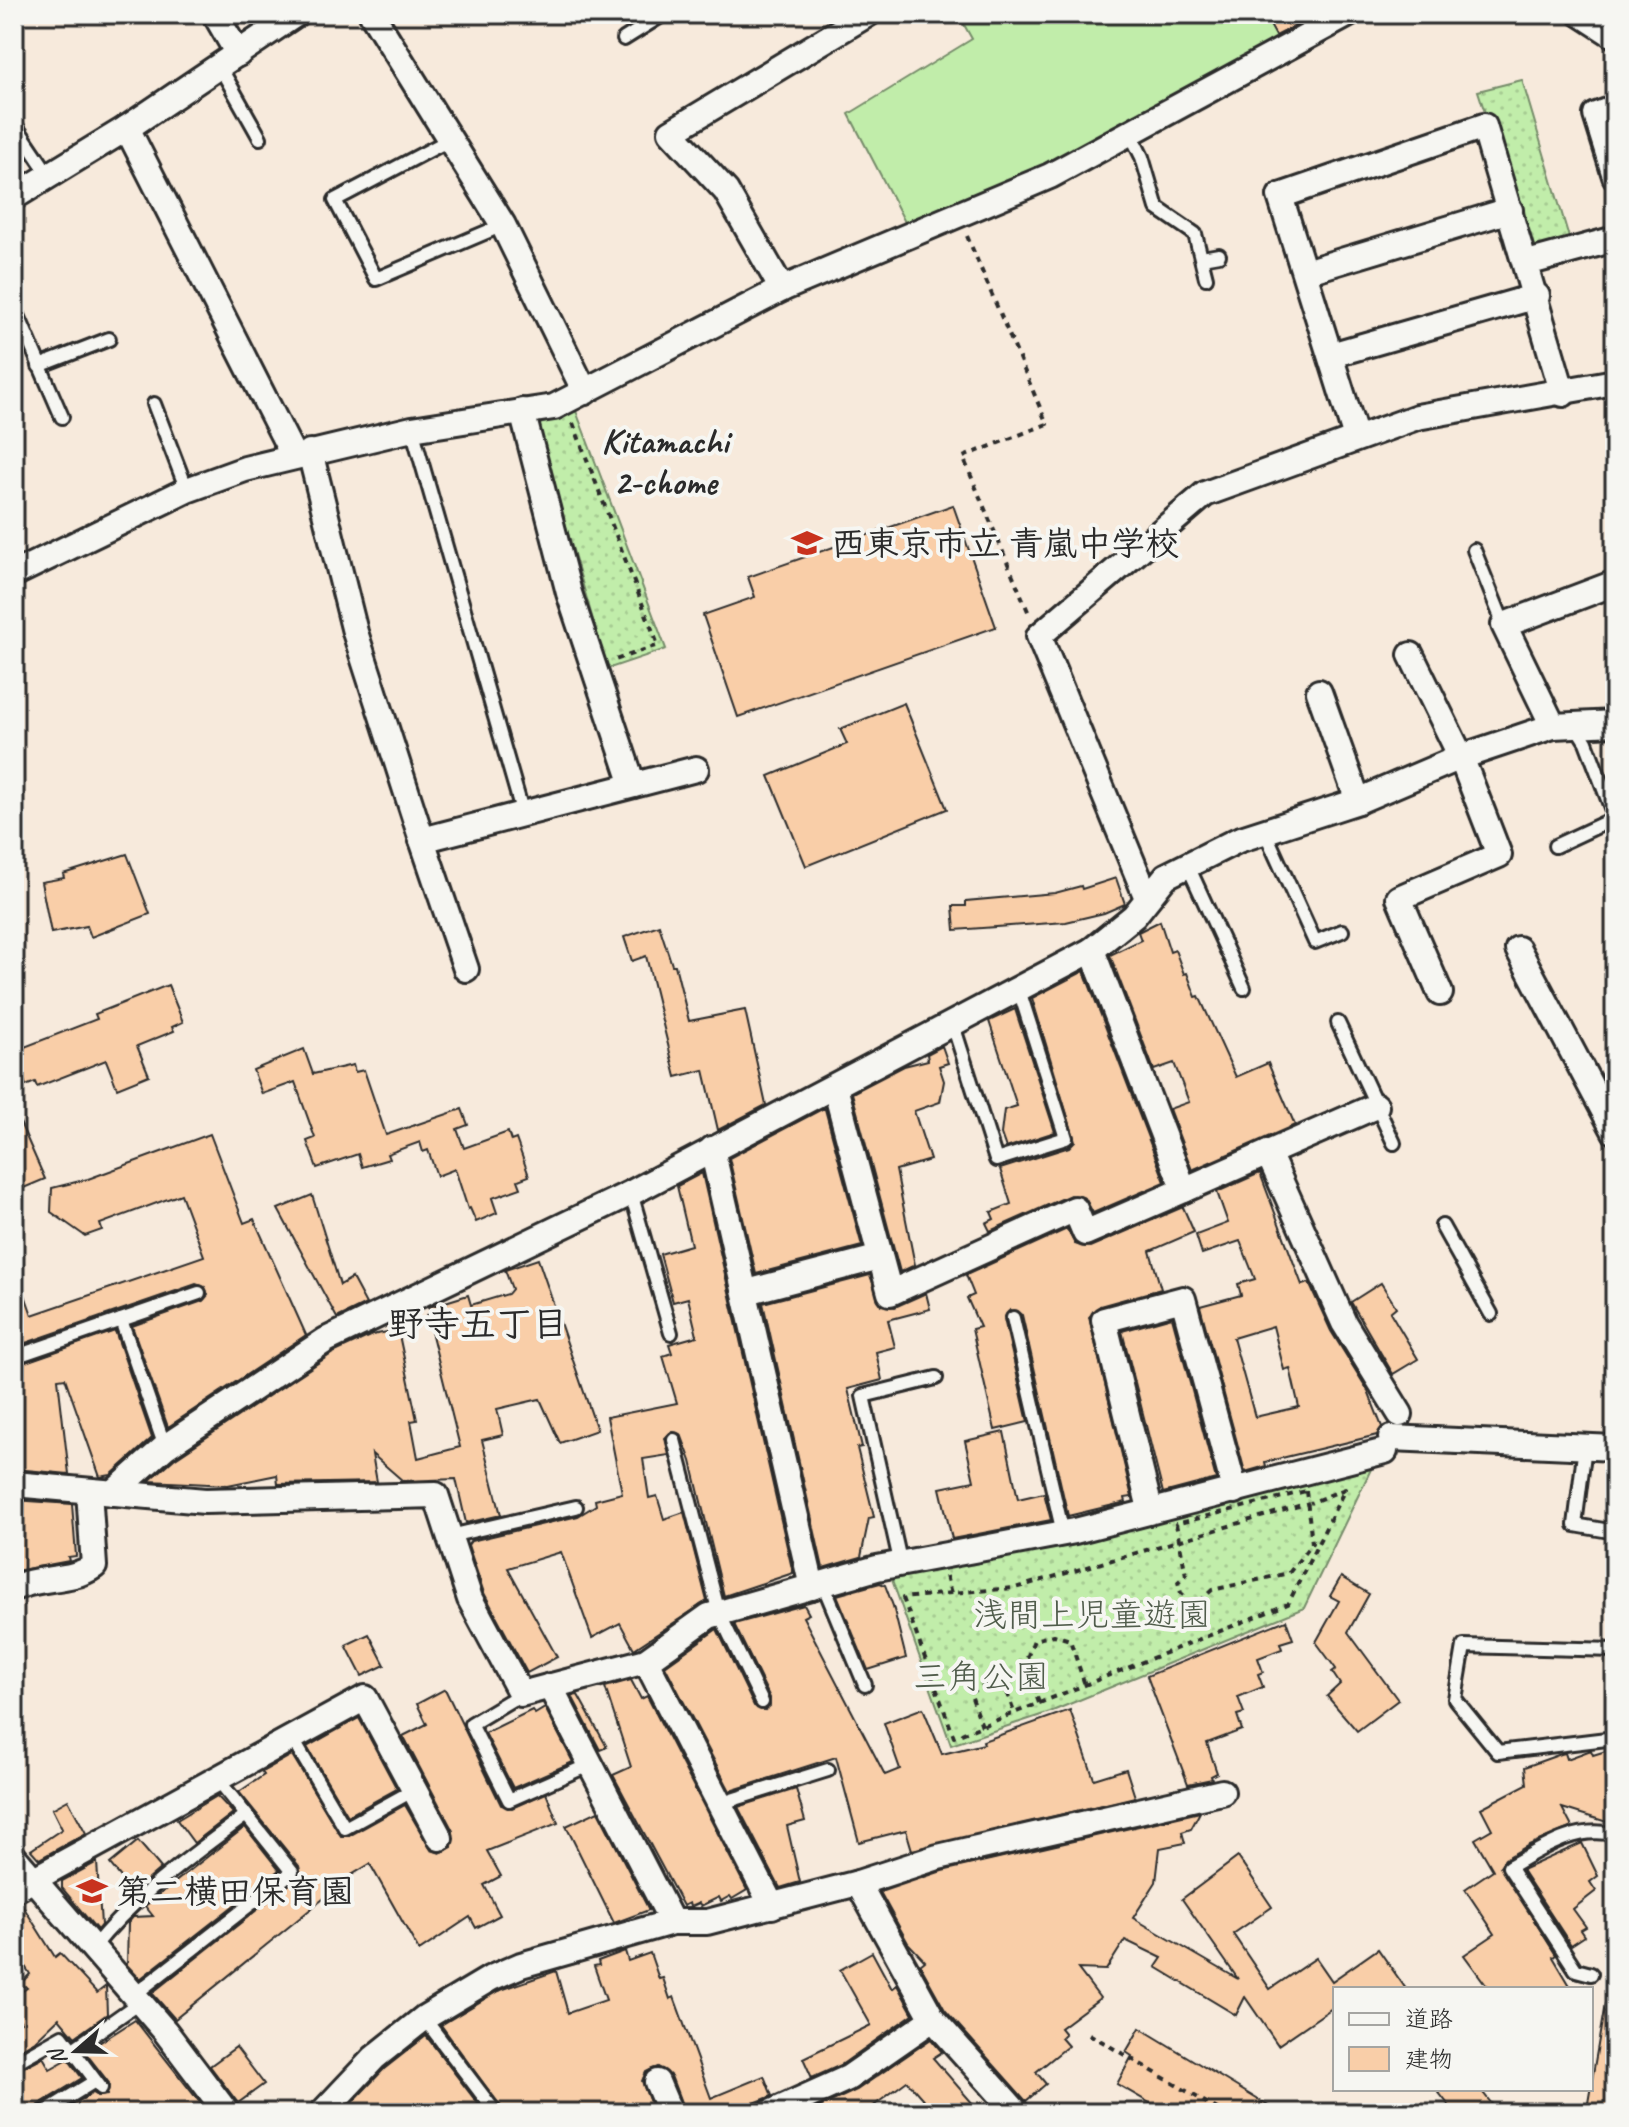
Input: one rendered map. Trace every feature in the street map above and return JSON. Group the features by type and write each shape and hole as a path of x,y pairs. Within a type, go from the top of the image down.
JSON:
{"street":[{"path":"215,14 229,61"},
{"path":"14,197 127,128 296,14"},
{"path":"372,14 503,225 585,392"},
{"path":"782,289 726,191 671,132 868,14"},
{"path":"14,574 187,490 301,453 412,429 554,407 782,289 1050,176 1349,14"},
{"path":"1581,14 1615,36"},
{"path":"1615,108 1596,115 1615,176"},
{"path":"1356,438 1280,196 1484,126 1537,296 1563,394"},
{"path":"127,128 301,453 355,632 466,969"},
{"path":"1305,272 1510,210"},
{"path":"1527,263 1615,239"},
{"path":"1331,355 1537,296"},
{"path":"1147,898 1039,636 1205,494 1417,417 1563,394 1615,382"},
{"path":"522,411 569,593 633,785"},
{"path":"1564,726 1504,625 1615,583"},
{"path":"1411,655 1461,757 1499,855 1399,898 1440,993"},
{"path":"1319,692 1358,801"},
{"path":"14,1588 29,1581 85,1572 94,1566 101,1492 326,1340 631,1193 1092,950 1134,916 1166,876 1238,840 1358,801 1461,757 1564,726 1615,723"},
{"path":"422,840 696,769"},
{"path":"1518,949 1615,1132"},
{"path":"1092,950 1184,1190"},
{"path":"835,1087 890,1293 1075,1209 1085,1233 1376,1106"},
{"path":"712,1149 817,1585"},
{"path":"1268,1153 1344,1323 1400,1414"},
{"path":"747,1292 880,1257"},
{"path":"1150,1509 1104,1320 1183,1299 1235,1491"},
{"path":"14,1484 205,1501 436,1495 470,1599 521,1694 646,1661 709,1616 719,1613 901,1565 1063,1533 1150,1509 1235,1491 1388,1445 1615,1448"},
{"path":"646,1661 772,1906"},
{"path":"550,1686 672,1922"},
{"path":"24,1886 365,1698 440,1838"},
{"path":"322,2113 374,2058 424,2018 491,1978 521,1965 672,1922 707,1922 858,1883 938,1857 1222,1792"},
{"path":"14,1857 24,1886 93,1948 137,1998 227,2113"},
{"path":"858,1883 933,2019 1017,2113"},
{"path":"770,2113 848,2078 933,2019"},
{"path":"657,2082 670,2113"}],"lane":[{"path":"637,14 645,26"},
{"path":"624,39 664,14"},
{"path":"229,61 260,138"},
{"path":"14,123 49,175"},
{"path":"1130,133 1142,157 1157,208 1195,234 1206,278"},
{"path":"451,139 335,200 376,279 503,225"},
{"path":"1202,258 1219,255"},
{"path":"14,306 62,417"},
{"path":"39,366 109,339"},
{"path":"154,404 187,490"},
{"path":"412,429 523,814"},
{"path":"1474,550 1504,625"},
{"path":"1555,846 1615,818 1586,742 1564,726"},
{"path":"1265,832 1315,942 1342,931"},
{"path":"1188,866 1244,988"},
{"path":"953,1025 996,1160 1066,1138 1019,990"},
{"path":"1338,1023 1394,1143"},
{"path":"631,1193 671,1333"},
{"path":"1442,1226 1491,1314"},
{"path":"14,1357 199,1293"},
{"path":"1013,1318 1063,1533"},
{"path":"121,1320 165,1447"},
{"path":"901,1565 863,1396 936,1378"},
{"path":"674,1440 719,1613 762,1702"},
{"path":"1585,1446 1575,1525 1615,1532"},
{"path":"450,1536 576,1507"},
{"path":"817,1585 865,1685"},
{"path":"1615,1650 1464,1646 1455,1699 1498,1752 1615,1738"},
{"path":"521,1694 471,1724 509,1800 591,1764"},
{"path":"292,1738 345,1828 414,1790"},
{"path":"719,1804 828,1770"},
{"path":"72,2050 292,1872 219,1781"},
{"path":"93,1948 116,1918 159,1880 246,1815"},
{"path":"1591,1974 1576,1970 1509,1867 1557,1841 1588,1831 1615,1835"},
{"path":"424,2018 496,2113"},
{"path":"14,2063 62,2036 98,2084 43,2113"}],"path":[{"path":"959,216 1047,424 963,457 1039,636"},
{"path":"554,407 559,423 571,419 658,645 612,662"},
{"path":"1345,1489 1288,1604 954,1737 903,1598 1015,1588 1309,1503 1345,1489"},
{"path":"1306,1491 1312,1543 1289,1573 1212,1590 1201,1600 1191,1602 1181,1593 1178,1582 1186,1575 1179,1541 1176,1524 1306,1491"},
{"path":"1309,1503 1318,1493"},
{"path":"940,1557 951,1593"},
{"path":"1039,1703 1025,1663 1034,1640 1054,1635 1070,1640 1085,1685"},
{"path":"982,1726 970,1692 1002,1680 1014,1713"},
{"path":"1089,2034 1224,2113"}],"green space":[{"path":"958,14 1330,14 1047,168 908,228 849,114 972,39"},
{"path":"1522,80 1571,244 1531,255 1478,91"},
{"path":"576,411 666,649 607,669 537,425"},
{"name":"浅間上児童遊園","path":"1373,1465 1304,1608 1050,1712 951,1745 891,1577"}],"building":[{"path":"1264,14 1318,14 1276,36"},
{"path":"953,505 996,627 738,717 703,615 755,597 748,577"},
{"path":"904,703 947,809 806,866 769,776 847,744 840,729"},
{"path":"127,854 150,914 91,937 87,926 51,933 41,882 64,878 63,874"},
{"path":"1116,878 1125,904 1104,913 1066,922 955,930 953,906 966,906 966,901 1055,893 1081,886 1082,889"},
{"path":"1160,921 1170,952 1175,950 1236,1077 1268,1063 1295,1125 1192,1170 1169,1109 1189,1102 1174,1063 1154,1070 1110,955 1141,940 1138,932"},
{"path":"659,925 672,965 675,965 689,1021 745,1010 766,1105 718,1130 704,1070 676,1077 646,956 632,961 624,937"},
{"path":"1084,971 1165,1182 1093,1213 1085,1198 1070,1195 990,1231 986,1223 994,1219 991,1212 1011,1204 1000,1169 1069,1147 1075,1141 1032,998"},
{"path":"168,985 183,1022 172,1027 174,1031 137,1046 149,1075 117,1088 106,1060 37,1087 35,1082 26,1086 14,1051 97,1019 95,1014"},
{"path":"1015,1009 1055,1132 1006,1148 1001,1134 1004,1110 1017,1106 989,1021"},
{"path":"942,1046 948,1063 939,1066 944,1081 940,1102 914,1111 930,1160 896,1170 915,1265 900,1272 852,1093 904,1066 928,1060 927,1054"},
{"path":"304,1049 313,1074 353,1065 355,1072 364,1070 386,1135 462,1109 468,1125 457,1129 464,1148 508,1132 511,1141 516,1139 529,1176 518,1180 521,1188 492,1198 497,1213 476,1222 468,1209 455,1169 437,1176 428,1150 423,1152 420,1142 387,1154 389,1159 362,1167 358,1154 317,1168 307,1141 315,1138 295,1082 262,1094 253,1070"},
{"path":"14,1109 45,1179 14,1192"},
{"path":"825,1109 862,1246 756,1274 729,1158"},
{"path":"210,1134 244,1223 254,1219 306,1335 168,1427 132,1326 203,1301 208,1295 205,1287 196,1284 14,1347 14,1273 17,1272 32,1315 204,1256 181,1194 100,1224 102,1230 85,1236 51,1212 52,1188 88,1179"},
{"path":"702,1173 793,1573 724,1596 691,1461 681,1434 671,1432 665,1438 669,1455 643,1459 649,1498 657,1496 664,1519 684,1512 707,1601 634,1649 620,1623 592,1638 561,1552 508,1568 557,1657 527,1673 484,1593 468,1545 471,1541 578,1516 596,1505 595,1500 622,1493 607,1417 677,1403 663,1356 672,1353 669,1344 697,1336 688,1298 673,1302 660,1254 691,1245 677,1186"},
{"path":"1260,1173 1302,1285 1309,1283 1331,1331 1367,1389 1382,1427 1377,1435 1265,1462 1266,1466 1245,1472 1200,1306 1241,1295 1238,1284 1255,1279 1240,1241 1202,1254 1196,1235 1228,1223 1217,1192","holes":["1273,1326 1284,1370 1290,1368 1299,1407 1255,1417 1233,1338"]},
{"path":"312,1195 340,1285 352,1278 366,1304 337,1318 278,1209"},
{"path":"1183,1207 1194,1232 1150,1251 1161,1289 1100,1306 1089,1317 1132,1497 1125,1498 1126,1502 1068,1516 1022,1315 1010,1310 1004,1319 1028,1422 995,1430 972,1329 980,1327 967,1298 974,1295 966,1275 1067,1229 1075,1244 1090,1247"},
{"path":"538,1259 597,1430 560,1443 540,1399 497,1409 503,1435 482,1440 501,1515 466,1523 456,1479 403,1481 372,1454 377,1482 278,1484 277,1475 228,1485 149,1481 174,1459 333,1353 372,1335 398,1330 417,1420 411,1421 418,1458 460,1447 427,1315 431,1313 429,1307 468,1295 471,1305 508,1294 512,1289 505,1270"},
{"path":"870,1275 881,1305 895,1307 926,1293 930,1309 888,1320 895,1347 876,1352 882,1380 848,1389 862,1447 857,1448 874,1517 869,1518 861,1557 823,1568 763,1303"},
{"path":"1381,1283 1396,1307 1390,1312 1418,1359 1393,1374 1351,1302"},
{"path":"1172,1317 1216,1479 1163,1493 1122,1331"},
{"path":"115,1331 152,1438 111,1475 100,1477 65,1378 58,1379 69,1474 15,1469 14,1366"},
{"path":"1004,1432 1018,1499 1044,1493 1051,1520 952,1539 940,1488 974,1481 965,1441"},
{"path":"14,1500 72,1504 76,1556 68,1557 69,1561 16,1571"},
{"path":"1341,1577 1369,1594 1348,1632 1398,1700 1357,1731 1327,1696 1340,1684 1332,1672 1336,1669 1316,1642 1339,1601 1330,1596"},
{"path":"880,1583 885,1585 893,1606 906,1658 868,1670 837,1595"},
{"path":"804,1605 809,1614 803,1617 885,1775 900,1769 884,1723 923,1708 942,1754 984,1744 983,1741 1070,1710 1094,1779 1126,1769 1135,1797 912,1850 906,1830 859,1842 836,1757 730,1791 665,1666 717,1629 754,1706 765,1710 770,1706 770,1698 734,1624"},
{"path":"1286,1620 1293,1639 1280,1643 1282,1649 1258,1658 1263,1672 1258,1674 1263,1687 1238,1697 1244,1713 1237,1715 1242,1730 1207,1743 1217,1773 1211,1776 1212,1779 1188,1784 1147,1676"},
{"path":"369,1634 385,1665 362,1676 346,1645"},
{"path":"631,1680 641,1699 647,1696 747,1890 732,1899 730,1896 721,1901 719,1897 701,1906 699,1903 690,1907 689,1903 683,1906 613,1775 631,1767 605,1687"},
{"path":"445,1689 501,1805 512,1808 546,1793 558,1823 487,1851 501,1876 484,1885 500,1915 476,1928 470,1917 419,1951 370,1864 330,1888 333,1891 175,2019 152,1993 301,1875 299,1866 239,1792 264,1775 262,1772 292,1755 341,1836 349,1836 405,1805 431,1850 440,1853 452,1847 453,1831 403,1736 427,1724 417,1704"},
{"path":"578,1695 607,1747 600,1750 572,1696"},
{"path":"545,1708 573,1762 513,1788 485,1733 532,1710 535,1714"},
{"path":"359,1718 397,1789 348,1816 307,1747"},
{"path":"1591,1750 1593,1755 1609,1750 1615,1765 1610,1823 1562,1808 1572,1827 1529,1845 1505,1859 1500,1866 1556,1955 1553,1957 1571,1987 1488,1987 1464,1955 1495,1934 1465,1889 1493,1870 1475,1839 1492,1829 1481,1808 1527,1784 1525,1767 1565,1753 1567,1759"},
{"path":"796,1789 805,1821 787,1826 800,1882 780,1888 738,1807"},
{"path":"217,1796 233,1813 194,1843 177,1820"},
{"path":"68,1800 86,1833 39,1859 31,1850 62,1829 52,1809"},
{"path":"598,1811 649,1910 614,1923 566,1826"},
{"path":"1200,1812 1191,1829 1182,1832 1185,1843 1160,1848 1156,1882 1133,1918 1238,1979 1182,1899 1238,1857 1272,1907 1233,1934 1270,1989 1316,1958 1332,1981 1378,1949 1405,1987 1333,1987 1333,2007 1278,2045 1245,1997 1236,2015 1156,1967 1162,1958 1125,1940 1106,1970 1078,1969 1100,1998 1060,2028 1065,2034 1061,2038 1068,2046 1036,2072 1046,2084 1026,2101 945,2010 920,1965 925,1961 908,1943 880,1892 942,1871"},
{"path":"245,1827 279,1870 140,1979 127,1965 128,1923 133,1917 153,1916 145,1906"},
{"path":"138,1841 161,1868 133,1892 110,1864"},
{"path":"1582,1843 1598,1876 1590,1882 1596,1891 1573,1909 1586,1927 1581,1930 1585,1936 1571,1945 1522,1870"},
{"path":"97,1862 101,1925 97,1930 62,1888 62,1881"},
{"path":"21,1903 55,1957 60,1953 97,1993 106,1986 107,2014 75,2037 59,2018 35,2041 14,2053 14,2027 21,2022 14,2011 14,1997 27,1988 21,1983 30,1974 14,1949 14,1905"},
{"path":"625,1951 628,1961 650,1953 659,1979 663,1978 670,1999 674,1997 711,2098 764,2076 772,2096 729,2113 685,2113 671,2076 658,2067 646,2072 642,2081 654,2113 505,2113 441,2025 498,1991 556,1971 568,2013 606,2000 594,1966 599,1965 598,1961"},
{"path":"872,1952 892,1989 897,1985 913,2014 841,2065 812,2078 803,2058 871,2025 840,1970"},
{"path":"1605,2004 1615,2005 1615,2113 1595,2113 1588,2103 1590,2091 1593,2091"},
{"path":"135,2020 208,2113 154,2113 151,2108 143,2113 60,2113 93,2093 107,2095 109,2083 85,2052"},
{"path":"1140,2028 1280,2113 1167,2113 1117,2084 1132,2056 1126,2052"},
{"path":"426,2036 485,2113 351,2113 347,2108 384,2069"},
{"path":"931,2039 942,2052 933,2058 981,2113 935,2113 907,2081 864,2113 807,2113 857,2090"},
{"path":"236,2047 264,2084 238,2103 210,2066"},
{"path":"43,2057 50,2069 68,2059 82,2078 38,2105 34,2113 14,2113 14,2072"},
{"path":"1438,2091 1482,2091 1499,2113 1455,2113"}],"place":[{"name":"西東京市立 青嵐中学校","path":"807,543"},
{"name":"第二横田保育園","path":"92,1891"}],"district":[{"name":"Kitamachi 2-chome","path":"665,462"},
{"name":"野寺五丁目","path":"478,1324"}],"park label":[{"name":"三角公園","path":"981,1676"}]}
